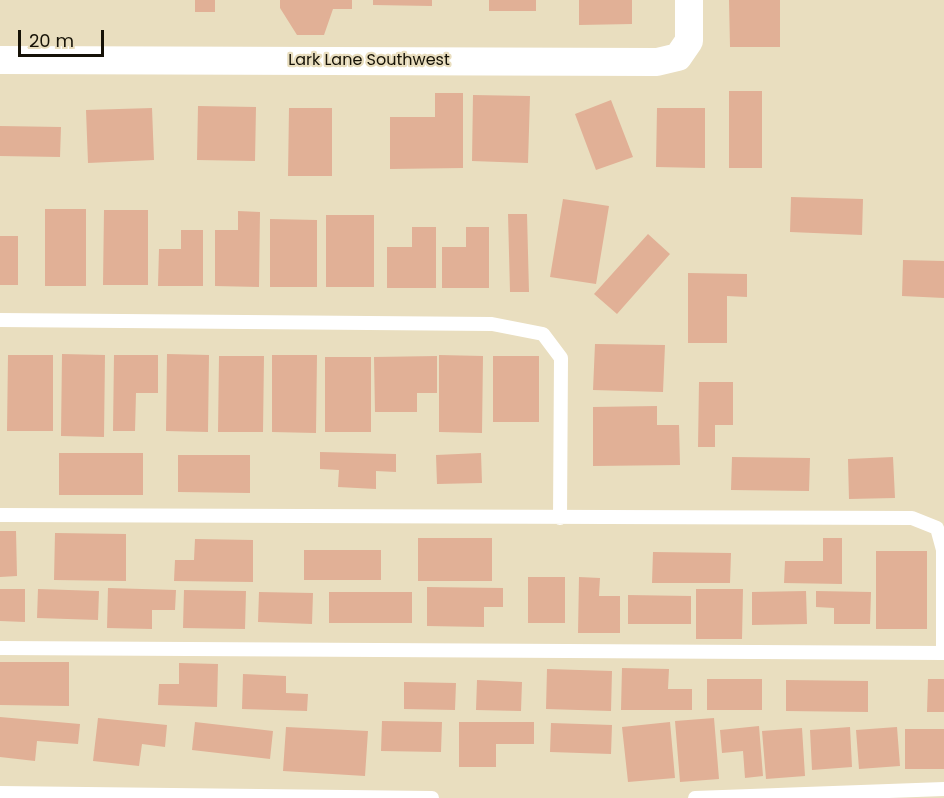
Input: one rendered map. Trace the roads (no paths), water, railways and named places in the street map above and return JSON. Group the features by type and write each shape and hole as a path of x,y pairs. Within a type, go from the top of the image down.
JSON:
{"street":[{"name":"Lark Lane Southwest","path":"0,60 657,62 678,57 689,41 689,0"}],"lane":[{"path":"0,320 492,324 543,334 561,358 560,518"},
{"path":"0,515 912,518 937,528 943,550 943,653 0,648"},
{"path":"695,798 944,789"},
{"path":"0,792 432,798"}]}
